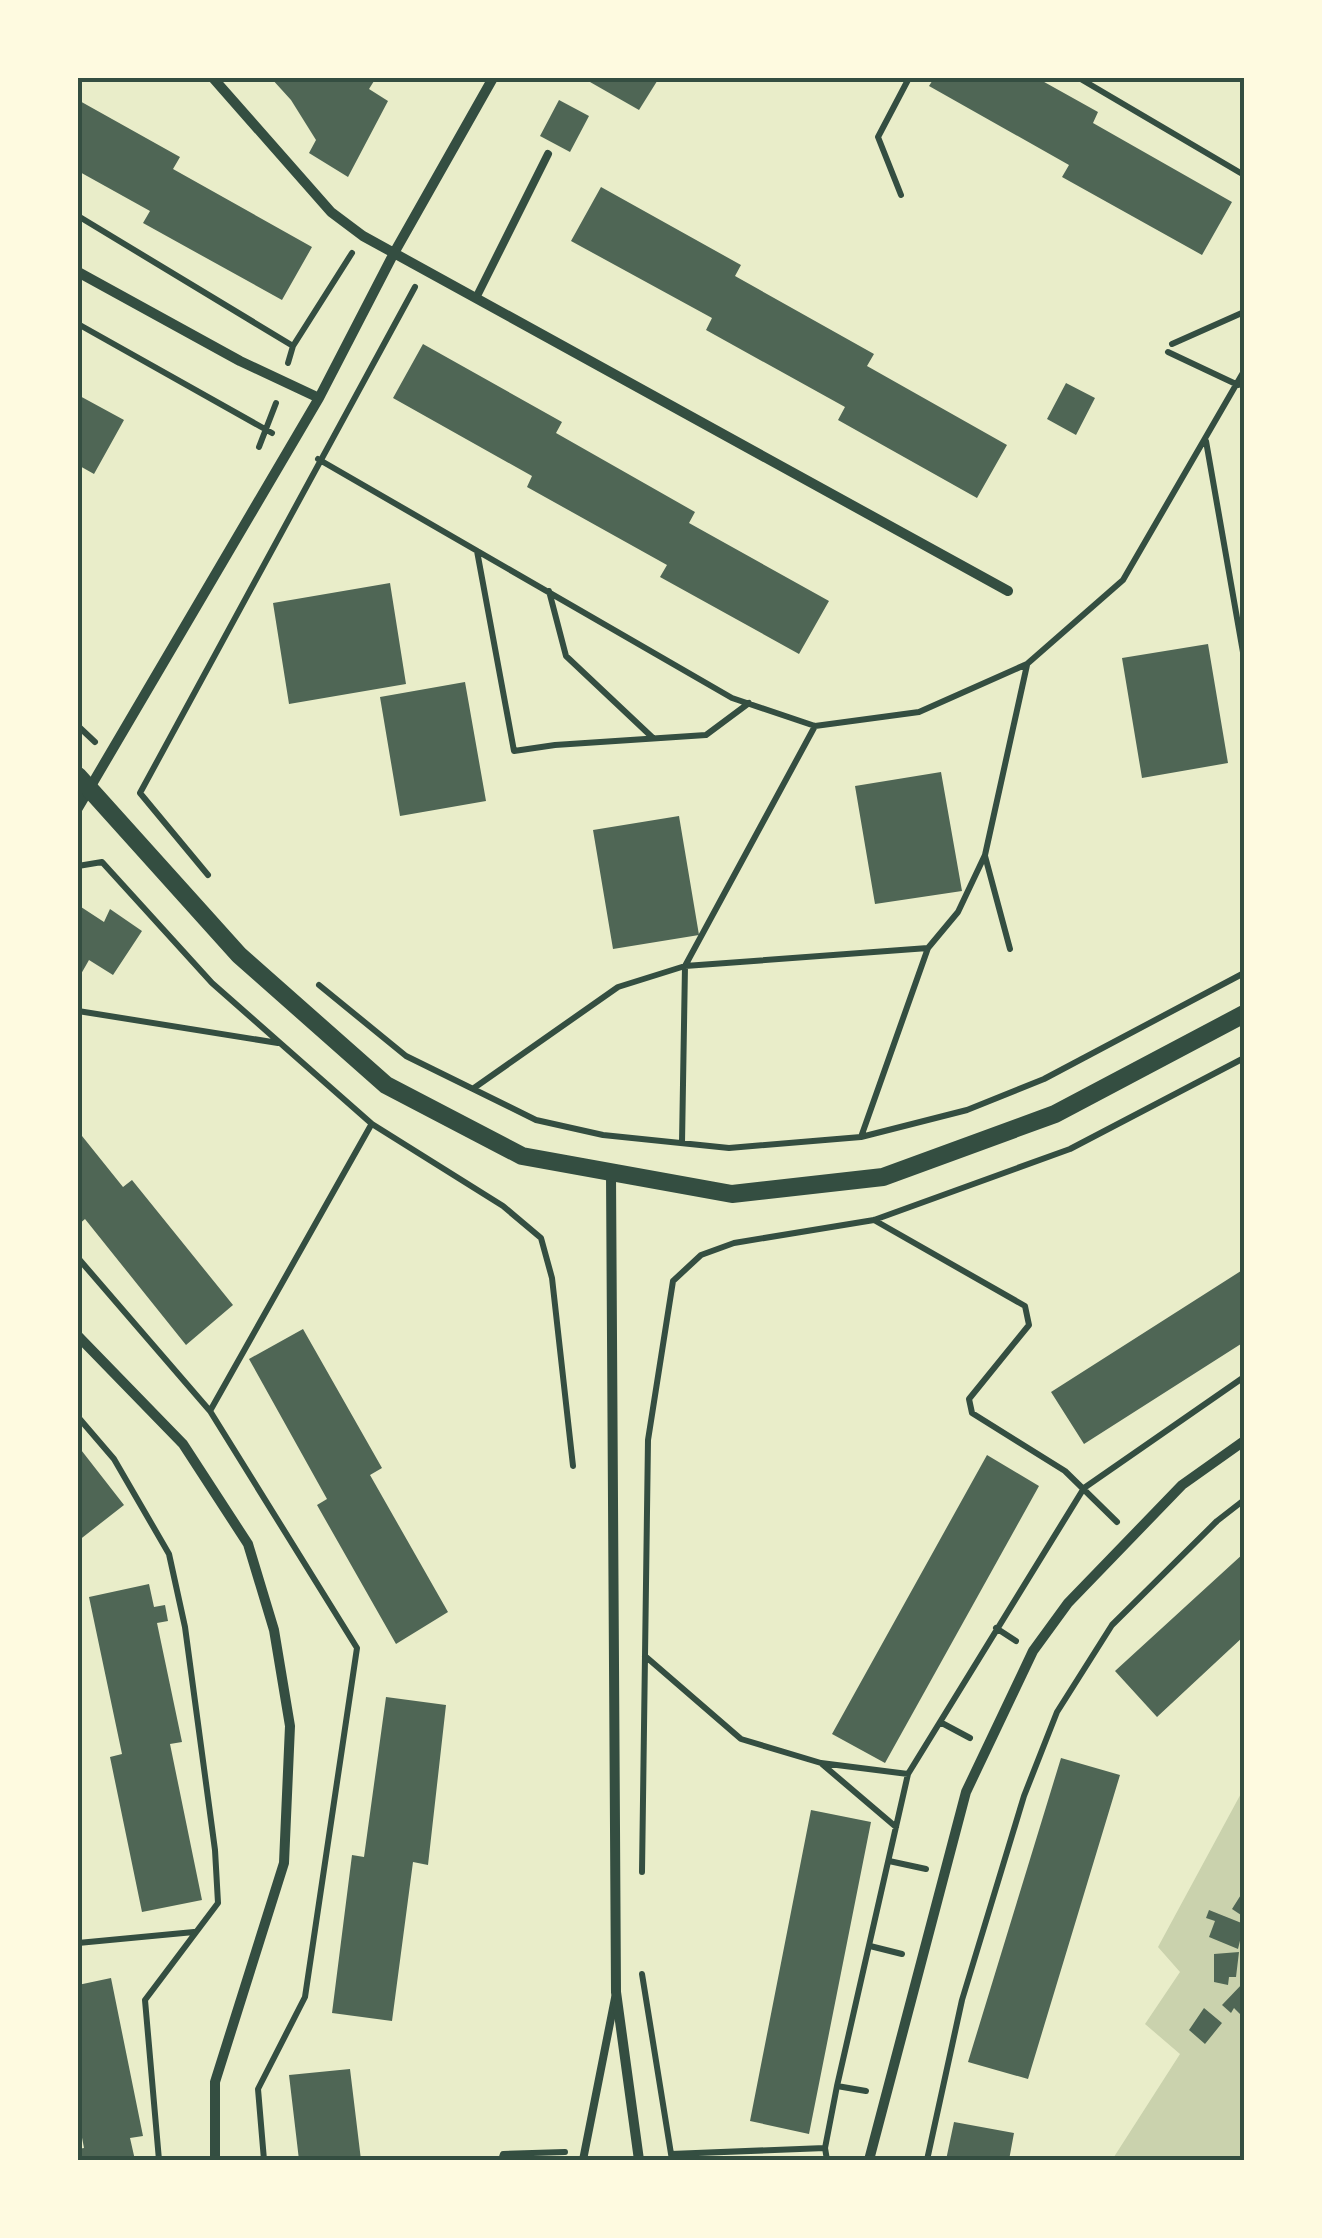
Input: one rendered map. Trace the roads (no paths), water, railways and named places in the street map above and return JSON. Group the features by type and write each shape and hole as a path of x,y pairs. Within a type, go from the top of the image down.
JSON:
{"street":[{"path":"213,78 331,212 363,236 1008,591"},
{"path":"78,808 83,782 320,398 394,253 493,78"},
{"path":"78,272 320,398"},
{"path":"83,782 239,956 386,1085 522,1156 611,1174 732,1194 884,1177 1054,1114 1244,1014"},
{"path":"611,1174 616,1992 639,2160"},
{"path":"78,1336 183,1444 248,1544 274,1630 290,1726 284,1862 215,2082 215,2160"},
{"path":"870,2160 966,1792 1033,1652 1068,1603 1182,1484 1244,1441"}],"lane":[{"path":"476,298 548,154"},
{"path":"582,2160 616,1992"}]}
